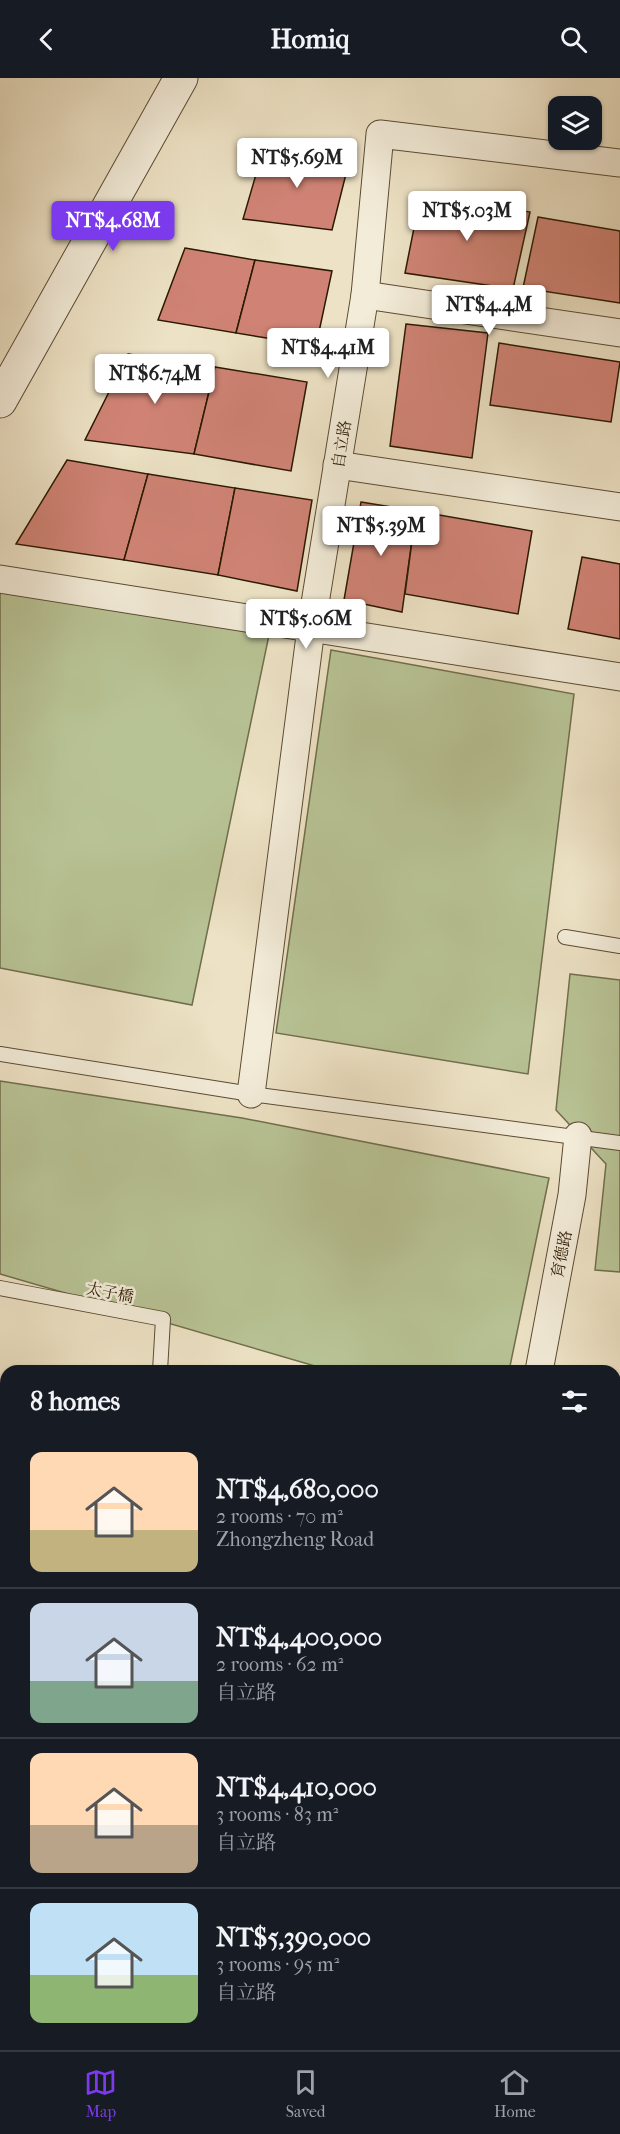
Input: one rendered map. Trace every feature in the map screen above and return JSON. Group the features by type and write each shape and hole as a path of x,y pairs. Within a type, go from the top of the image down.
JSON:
{"street":[{"path":"0,401 181,78"},
{"name":"自立路","path":"251,1094 311,628 365,295 380,134 620,163"},
{"path":"365,295 620,333"},
{"path":"338,465 620,507"},
{"path":"0,579 620,676"},
{"name":"育德路","path":"540,1365 572,1195 578,1136"}],"lane":[{"path":"565,937 620,946"},
{"path":"0,1054 251,1094 620,1143"},
{"name":"太子橋","path":"0,1288 163,1319 160,1365"}],"green space":[{"path":"0,588 269,635 192,1005 0,968"},
{"path":"331,650 574,694 528,1074 276,1033"},
{"path":"570,974 620,980 620,1272 595,1270 606,1164 556,1110"},
{"path":"0,1081 242,1118 549,1178 510,1365 311,1365 0,1274"}],"building":[{"path":"264,147 350,158 332,230 243,219"},
{"path":"421,193 530,212 513,289 405,273"},
{"path":"538,217 620,231 620,303 523,288"},
{"path":"185,248 255,260 236,333 158,320"},
{"path":"255,260 332,271 316,346 236,333"},
{"path":"406,324 488,333 472,458 390,446"},
{"path":"499,343 620,362 611,422 490,405"},
{"path":"128,354 215,367 194,454 85,440"},
{"path":"215,367 307,382 291,471 194,454"},
{"path":"67,460 148,474 124,560 16,544"},
{"path":"148,474 235,488 218,575 124,560"},
{"path":"235,488 312,500 297,591 218,575"},
{"path":"361,502 416,511 402,612 344,600"},
{"path":"416,511 532,531 518,614 405,594"},
{"path":"582,557 620,564 620,639 568,629"}]}
